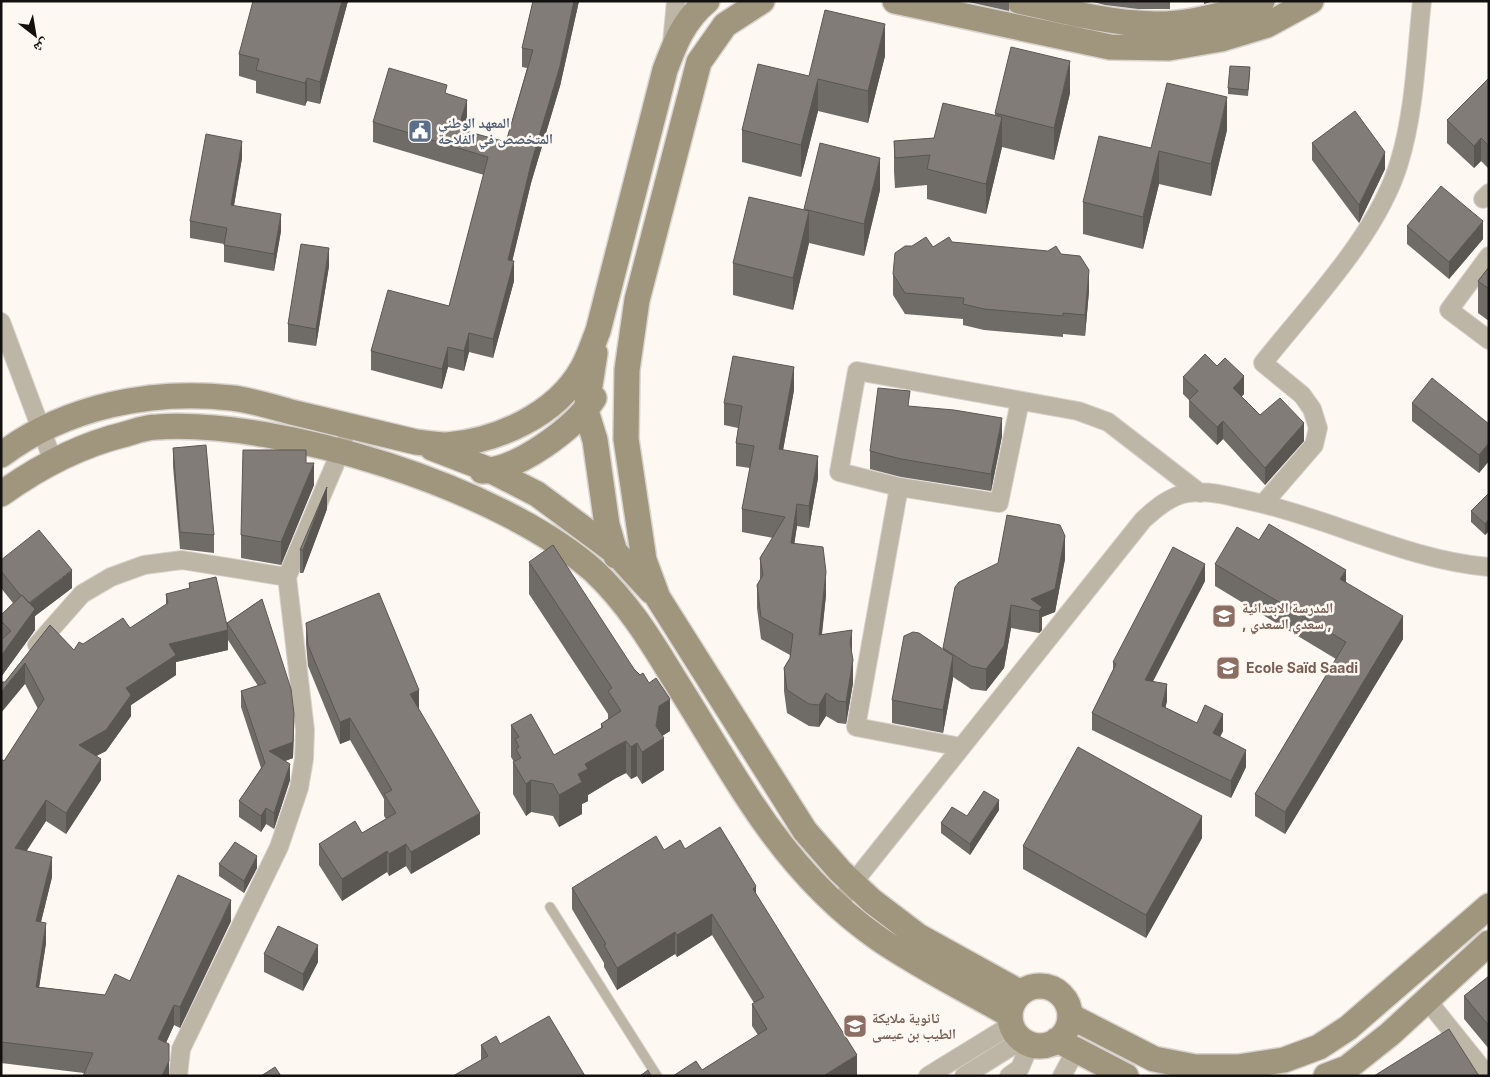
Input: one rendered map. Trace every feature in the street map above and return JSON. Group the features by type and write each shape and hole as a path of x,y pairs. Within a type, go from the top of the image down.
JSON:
{"street":[{"path":"671,52 676,1"},
{"path":"632,612 624,590 607,525 595,440 586,411 598,331 665,70 678,34 696,10 707,1"},
{"path":"658,598 644,560 626,439 628,370 631,342 637,300 699,62 725,25 738,1"},
{"path":"725,25 762,1"},
{"path":"895,1 1110,47 1169,48 1220,39 1267,25 1311,1"},
{"path":"1018,1 1106,20 1155,25 1202,20 1262,1"},
{"path":"1263,504 1314,445 1318,428 1312,409 1302,395 1264,363 1358,244 1383,200 1399,165 1408,127 1422,1"},
{"path":"1489,256 1449,310 1489,340"},
{"path":"1,322 53,461"},
{"path":"416,442 445,445 481,440 522,424 558,399 582,370 598,331"},
{"path":"412,474 492,471 528,455 558,435 586,411 631,342"},
{"path":"1020,401 999,503 899,487 839,472 857,371 1078,411 1108,422 1200,493"},
{"path":"1,455 42,431 103,406 139,399 184,396 233,398 416,442 492,471 537,494 615,552 658,598 805,831 853,883 918,936 1021,993"},
{"path":"178,1076 181,1049 274,856 299,788 304,759 305,730 287,578 351,426"},
{"path":"1,494 68,452 108,438 154,427 205,428 278,437 388,465 479,500 544,534 593,571 632,612 751,803 790,856 838,907 879,939 1039,1046 1066,1045 1126,1076"},
{"path":"899,487 856,727 961,747"},
{"path":"838,907 853,883 961,747 1143,520 1161,503 1187,493 1214,492 1263,504 1442,560 1489,568"},
{"path":"24,662 47,632 82,594 112,576 144,565 182,560 287,578"},
{"path":"1070,1016 1154,1059 1204,1067 1238,1067 1284,1060 1319,1047 1348,1028 1489,906"},
{"path":"1326,1076 1347,1068 1390,1034 1489,943"},
{"path":"1010,1076 1020,1068 1018,1031 1012,1006 1021,993 1035,986 1055,990 1063,997 1068,1006 1070,1016 1064,1034 1066,1045 1062,1076"},
{"path":"1427,1000 1488,1076"},
{"path":"928,1076 1018,1031"},
{"path":"964,1076 1018,1031"}],"lane":[{"path":"550,907 657,1076"}],"building":[{"path":"253,1 342,1 320,82 307,78 305,83 256,70 259,59 239,54"},
{"path":"533,1 574,1 560,66 531,164 508,260 514,261 493,339 469,333 464,351 448,347 442,369 371,351 388,290 449,306 488,157 373,122 389,68 447,85 445,93 467,100 458,129 506,142 533,50 522,48"},
{"path":"825,10 885,24 868,91 818,79 801,145 742,130 758,64 809,76"},
{"path":"1011,47 1070,61 1054,128 995,113"},
{"path":"1230,66 1250,67 1248,90 1228,88"},
{"path":"1489,78 1489,146 1481,138 1474,146 1447,120"},
{"path":"1167,83 1227,97 1211,164 1159,151 1143,217 1083,202 1099,136 1151,148"},
{"path":"943,103 1002,117 986,184 927,169 930,155 895,158 894,141 934,138"},
{"path":"1355,111 1385,152 1359,205 1312,143"},
{"path":"206,134 242,141 231,205 281,214 274,254 224,245 227,228 190,221"},
{"path":"820,143 880,158 864,224 804,209"},
{"path":"1441,186 1483,221 1449,262 1407,226"},
{"path":"749,197 809,211 793,278 733,263"},
{"path":"926,237 933,247 949,237 952,242 1048,251 1056,246 1061,254 1080,256 1089,270 1085,315 1063,313 1063,316 984,309 963,304 964,298 905,293 893,274 895,253 905,246 912,246"},
{"path":"301,244 329,248 316,329 288,324"},
{"path":"1489,267 1489,289 1478,281"},
{"path":"1205,354 1217,366 1225,358 1244,376 1233,388 1260,415 1280,398 1304,423 1265,468 1223,421 1217,427 1189,400 1198,391 1183,377"},
{"path":"733,356 794,367 779,449 818,456 809,506 797,504 791,543 823,547 826,572 819,635 852,630 850,643 853,660 846,702 838,701 826,693 819,705 809,704 787,690 784,668 790,658 793,634 761,617 757,585 763,575 760,558 785,517 742,509 754,446 736,443 742,406 724,403"},
{"path":"1432,378 1489,424 1489,443 1479,455 1412,403"},
{"path":"878,388 910,391 908,406 954,410 1002,418 991,474 901,459 870,451"},
{"path":"206,445 214,535 180,532 173,448"},
{"path":"243,450 306,450 306,463 314,463 281,542 241,535"},
{"path":"327,487 303,550 300,550"},
{"path":"1489,493 1489,519 1485,524 1471,511"},
{"path":"1007,515 1060,525 1065,536 1055,589 1031,599 1042,607 1039,611 1011,605 1004,646 986,669 971,666 943,648 955,587 959,582 998,563"},
{"path":"1269,524 1346,570 1340,579 1403,616 1285,812 1255,794 1346,642 1215,564 1237,527 1259,540"},
{"path":"39,530 72,570 29,603 1,571 1,560"},
{"path":"553,545 634,669 640,675 643,673 649,683 656,678 670,699 659,706 656,726 664,738 642,752 637,743 631,747 626,741 616,746 585,764 588,769 578,774 582,782 559,795 553,784 531,780 526,784 513,762 521,758 516,749 519,747 515,739 519,737 511,725 531,714 554,755 603,727 601,724 621,711 608,691 612,688 529,562"},
{"path":"1173,547 1205,564 1145,680 1167,684 1162,706 1197,723 1205,705 1223,714 1213,733 1246,750 1231,781 1092,713 1116,664 1113,662"},
{"path":"216,577 228,630 169,644 176,655 126,688 131,695 106,730 79,745 101,759 66,813 46,800 15,848 52,857 36,921 46,923 36,987 105,995 115,974 130,981 178,875 231,900 180,1007 174,1005 158,1039 169,1044 169,1061 162,1076 83,1076 93,1053 1,1042 1,759 4,761 44,699 25,663 1,692 1,682 5,682 50,625 74,650 79,642 83,644 123,618 130,628 168,603 166,594 190,588 189,583"},
{"path":"379,593 419,690 410,694 480,813 411,852 406,844 389,854 387,851 342,879 319,844 355,821 362,833 396,813 384,794 392,790 350,718 340,722 308,645 306,623"},
{"path":"22,595 35,609 1,656 1,640 11,631 1,621 1,615"},
{"path":"262,599 291,689 294,714 293,742 269,751 290,764 274,813 266,808 261,816 239,801 265,763 241,691 266,683 227,623"},
{"path":"913,632 919,633 953,656 943,710 892,700 904,636"},
{"path":"1078,747 1202,816 1146,915 1023,846"},
{"path":"984,791 999,800 970,844 941,823 952,807 967,816"},
{"path":"720,827 756,886 753,889 857,1055 826,1076 673,1076 696,1061 702,1070 767,1029 752,1004 764,997 712,914 677,935 675,932 617,968 604,945 606,944 572,888 656,836 664,850 680,840 685,849"},
{"path":"235,842 257,856 244,881 219,864"},
{"path":"278,926 318,945 303,974 264,954"},
{"path":"1489,976 1489,1026 1464,996"},
{"path":"549,1016 585,1076 453,1076 488,1056 481,1045 496,1036 500,1044"},
{"path":"1449,1029 1479,1076 1374,1076"},
{"path":"275,1067 281,1076 261,1076"},
{"path":"648,1070 651,1076 640,1076"}],"place":[{"name":"المعهد الوطني المتخصص في الفلاحة","path":"420,131"},
{"name":"المدرسة الابتدائية , سعدي السعدي ,","path":"1224,616"},
{"name":"Ecole Saïd Saadi","path":"1228,668"},
{"name":"ثانوية ملايكة الطيب بن عيسى","path":"855,1026"}]}
